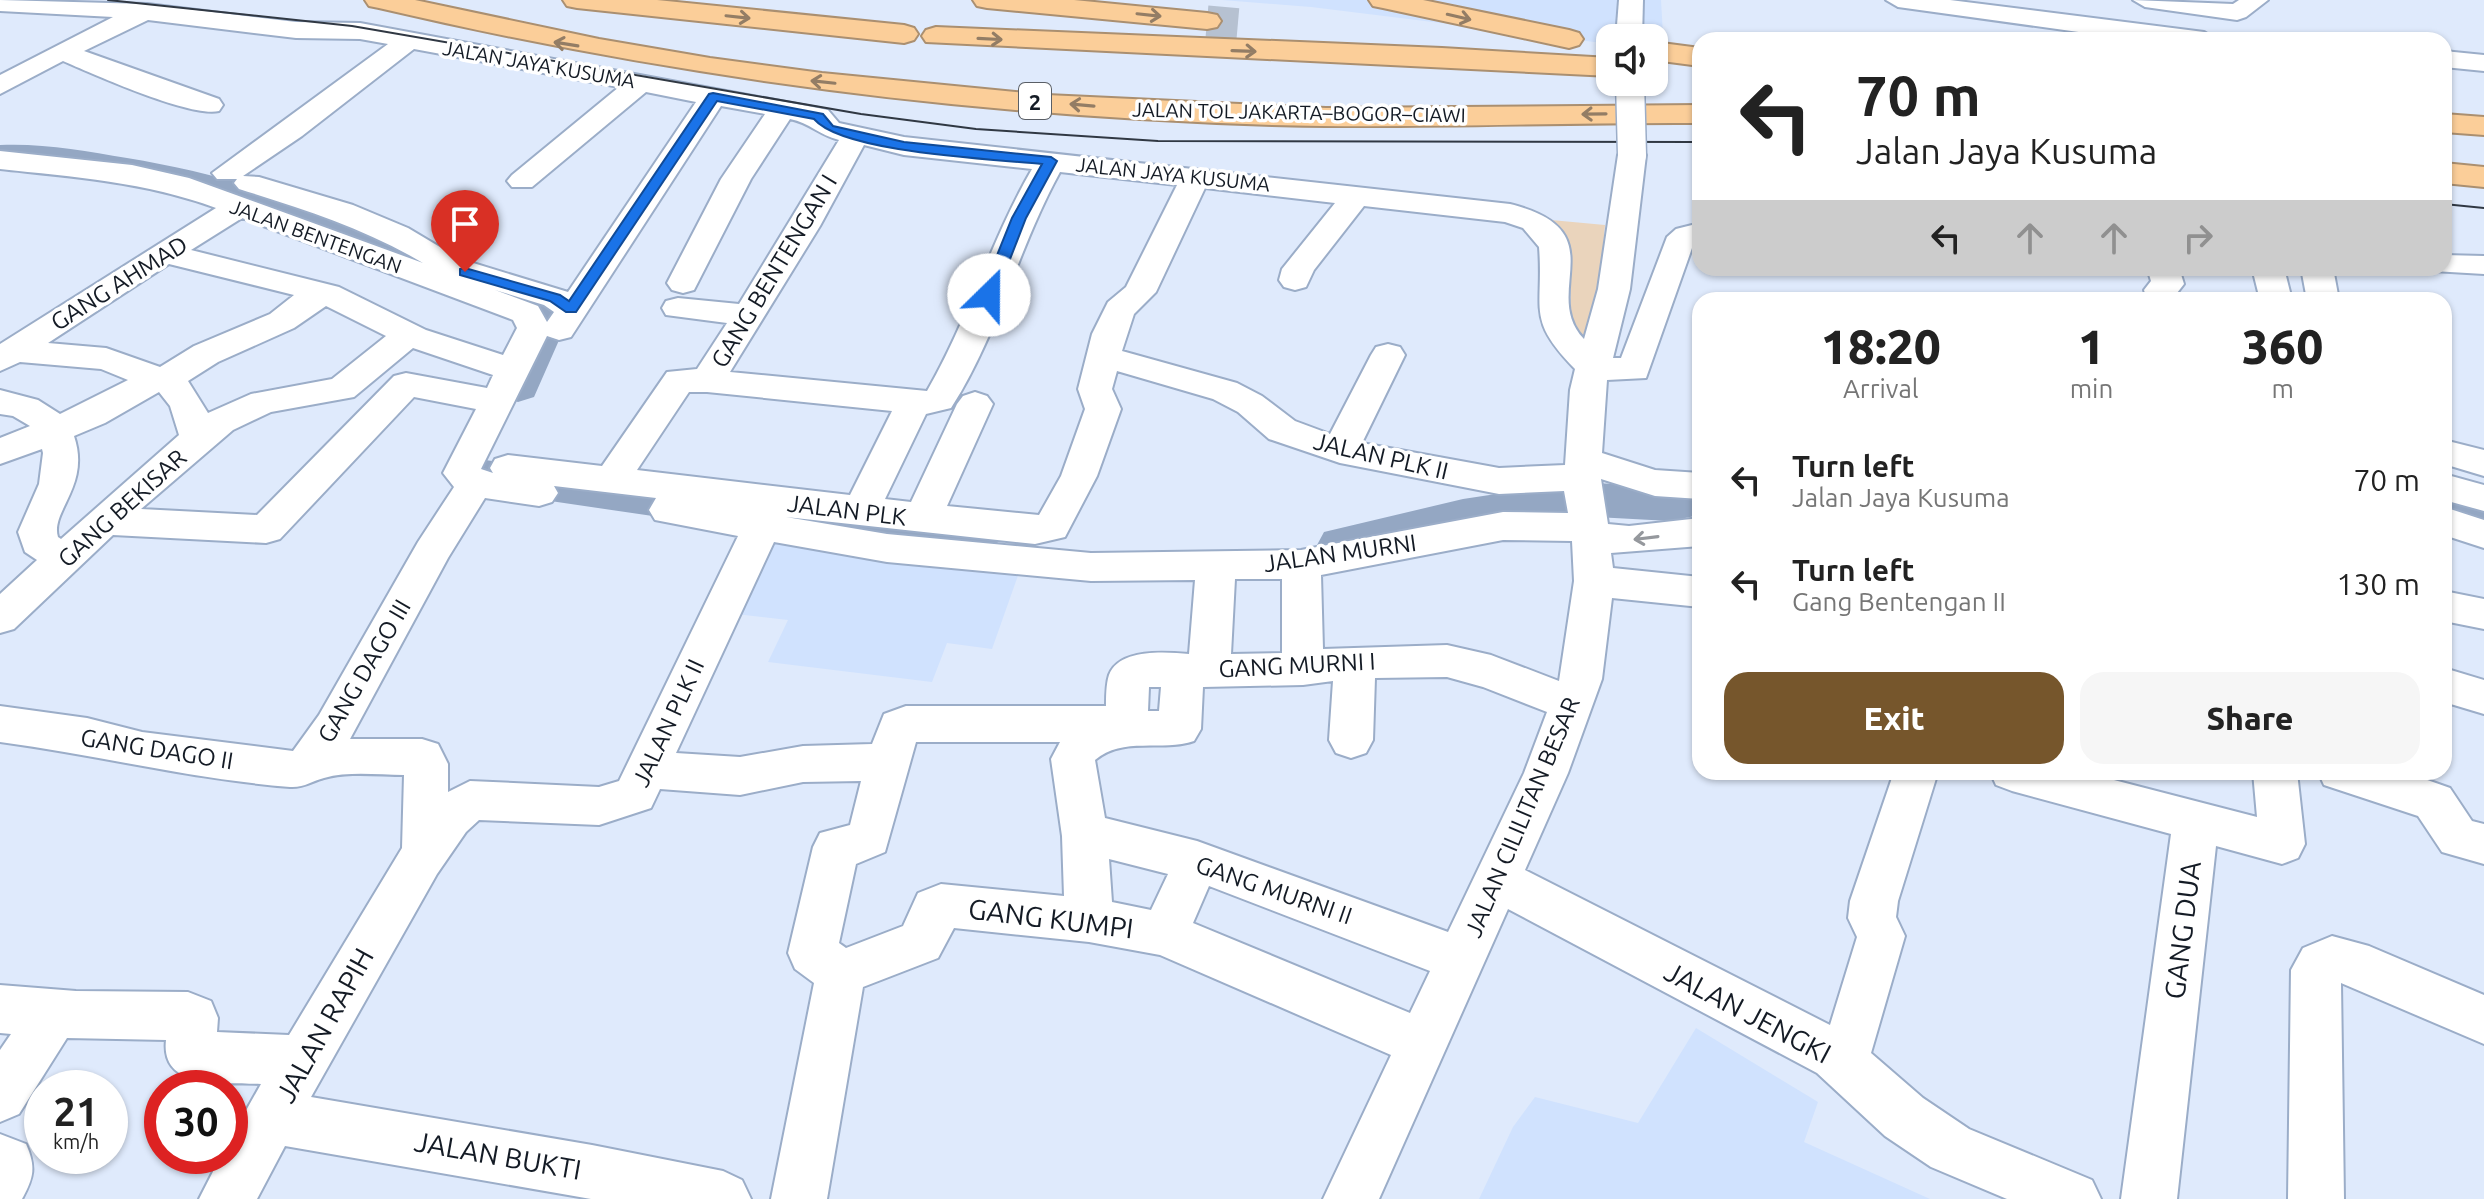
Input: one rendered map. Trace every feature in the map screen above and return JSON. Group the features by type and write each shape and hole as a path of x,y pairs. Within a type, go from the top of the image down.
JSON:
{"highway":[{"name":"JALAN TOL JAKARTA–BOGOR–CIAWI","path":"379,0 550,41 782,77 902,90 1121,108 1269,116 1692,114"},
{"path":"577,0 904,34"},
{"path":"987,0 1207,21"},
{"path":"1383,0 1596,43"},
{"path":"1252,25 1419,55"},
{"path":"936,36 1166,48 1419,55 1596,66"},
{"path":"1668,53 1692,56"},
{"path":"1668,72 1692,74"},
{"path":"2452,124 2484,126"},
{"path":"2452,143 2484,146"},
{"path":"2452,174 2484,177"}],"street":[{"path":"1898,0 2133,32"},
{"path":"2152,1 2247,15"},
{"name":"JALAN JAYA KUSUMA","path":"0,3 147,12 324,32 360,31 818,116 829,129 904,146 1510,213 1539,224 1555,252 1556,316 1560,332 1593,368"},
{"path":"0,86 63,51 147,12"},
{"name":"GANG AHMAD","path":"7,355 164,253 236,193 292,130 409,40"},
{"path":"63,51 109,72 209,105"},
{"path":"2452,60 2484,63"},
{"path":"522,181 640,83"},
{"name":"JALAN CILILITAN BESAR","path":"1351,1199 1546,773 1581,679 1594,581 1586,501 1587,390 1614,289 1632,155 1630,96"},
{"path":"713,97 495,420 500,445 493,476 623,490 768,515"},
{"path":"747,315 680,295 736,179 782,110"},
{"name":"GANG BENTENGAN I","path":"856,134 805,226 707,381 922,402"},
{"name":"JALAN BENTENGAN","path":"0,143 115,149 236,193 299,229 526,313 534,328 512,370 495,420"},
{"name":"JALAN BENTENGAN","path":"0,160 135,174 357,216 397,235 449,266 555,298 571,309"},
{"path":"861,510 922,402 945,395 1019,218 1051,161"},
{"path":"1047,545 1079,476 1103,409 1095,389 1102,356 1120,309 1140,292 1196,176"},
{"path":"1295,280 1298,269 1358,194"},
{"path":"268,250 299,229"},
{"path":"1593,368 1634,370 1678,244 1692,234"},
{"path":"164,253 328,294 409,334 512,370"},
{"path":"2452,264 2484,265"},
{"path":"2161,292 2168,284 2166,276"},
{"path":"0,452 164,379 206,354 282,321 304,303 328,294"},
{"path":"198,439 220,422 263,402 342,389 409,334"},
{"path":"7,355 106,359 164,379"},
{"path":"1340,451 1388,355"},
{"name":"JALAN PLK II","path":"1102,356 1225,391 1250,404 1282,430 1340,451 1586,501"},
{"name":"GANG BEKISAR","path":"0,618 108,521 154,475 198,439 187,404 164,379"},
{"path":"623,490 679,380 707,381"},
{"path":"108,521 266,529 406,384 495,420"},
{"path":"0,402 33,409 53,430 59,442 63,474 39,520 37,536 43,546 67,557"},
{"path":"901,529 975,404"},
{"path":"2452,454 2484,463"},
{"name":"GANG DAGO III","path":"312,761 345,713 412,586 493,476"},
{"path":"1586,501 1669,486 1692,486"},
{"path":"2452,489 2484,498"},
{"path":"1586,501 1629,540 1692,533"},
{"name":"JALAN MURNI","path":"1047,545 1216,568 1301,564 1503,526 1586,501"},
{"name":"JALAN PLK","path":"768,515 861,510 901,529"},
{"name":"JALAN PLK II","path":"425,854 465,802 614,804 635,795 768,515"},
{"name":"JALAN PLK","path":"768,515 1047,545"},
{"path":"2452,524 2484,534"},
{"path":"1301,564 1303,669"},
{"path":"1089,920 1085,836 1073,759 1085,738 1179,729 1196,670 1216,568"},
{"path":"1594,581 1692,591"},
{"path":"2452,608 2484,614"},
{"name":"GANG MURNI I","path":"888,762 899,726 906,724 1059,727 1124,721 1131,673 1303,669 1355,663 1447,661 1491,672 1572,704"},
{"path":"1351,740 1355,663"},
{"path":"2452,687 2484,697"},
{"name":"GANG DAGO II","path":"0,724 87,736 142,750 292,769 301,769 312,761"},
{"name":"GANG DAGO III","path":"312,761 357,756 422,757 426,764 425,854"},
{"path":"647,770 740,776 803,764 888,762 869,838 865,842 836,847 812,953 841,973 799,1199"},
{"path":"1835,1055 1850,1042 1881,936 1872,918 1874,901 1913,780"},
{"path":"2042,780 2282,844 2276,780"},
{"path":"2394,780 2434,802 2458,838 2484,844"},
{"name":"GANG DUA","path":"2149,1199 2196,821"},
{"name":"GANG MURNI II","path":"1085,836 1110,838 1197,861 1459,959"},
{"name":"JALAN RAPIH","path":"227,1199 301,1061 425,854"},
{"name":"GANG KUMPI","path":"841,973 878,956 917,947 925,939 935,908 941,905 1089,920 1164,934 1197,861"},
{"name":"JALAN JENGKI","path":"1498,880 1835,1055 1904,1117 1938,1141 1991,1168 2073,1199"},
{"path":"1164,934 1422,1043"},
{"path":"2316,1199 2316,970 2320,964 2332,959 2352,962 2484,1020"},
{"path":"0,1009 188,1016 193,1018 190,1052 195,1056 301,1061"},
{"path":"0,1096 55,1013"},
{"name":"JALAN BUKTI","path":"272,1117 592,1172 723,1199"},
{"path":"0,1161 7,1163 8,1170 0,1185"}],"shaded area":[{"path":"1222,0 1661,0 1662,24 1596,24 1596,42 1311,7"},
{"path":"1551,220 1605,225 1593,357 1570,331 1571,272 1565,233"},
{"path":"775,539 1021,567 992,649 947,643 932,682 768,662 788,620 736,614"},
{"path":"1696,1028 1818,1102 1804,1142 1930,1199 1479,1199 1513,1127 1535,1097 1638,1123"}],"waterway":[{"path":"0,156 77,161 219,188 331,223 550,313 518,387"},
{"path":"485,477 974,545"},
{"path":"1342,545 1463,517 1577,499 1670,504 1692,500"},
{"path":"2452,513 2484,520"}],"tunnel":[{"path":"1207,21 1252,25"}],"tram line":[{"path":"108,0 352,26 861,114 976,129 1158,141 1692,142"},
{"path":"2452,205 2484,208"}],"route":[{"path":"465,272 555,298 571,309 713,97 818,116 829,129 904,146 1051,161 1019,218 989,295"}]}
